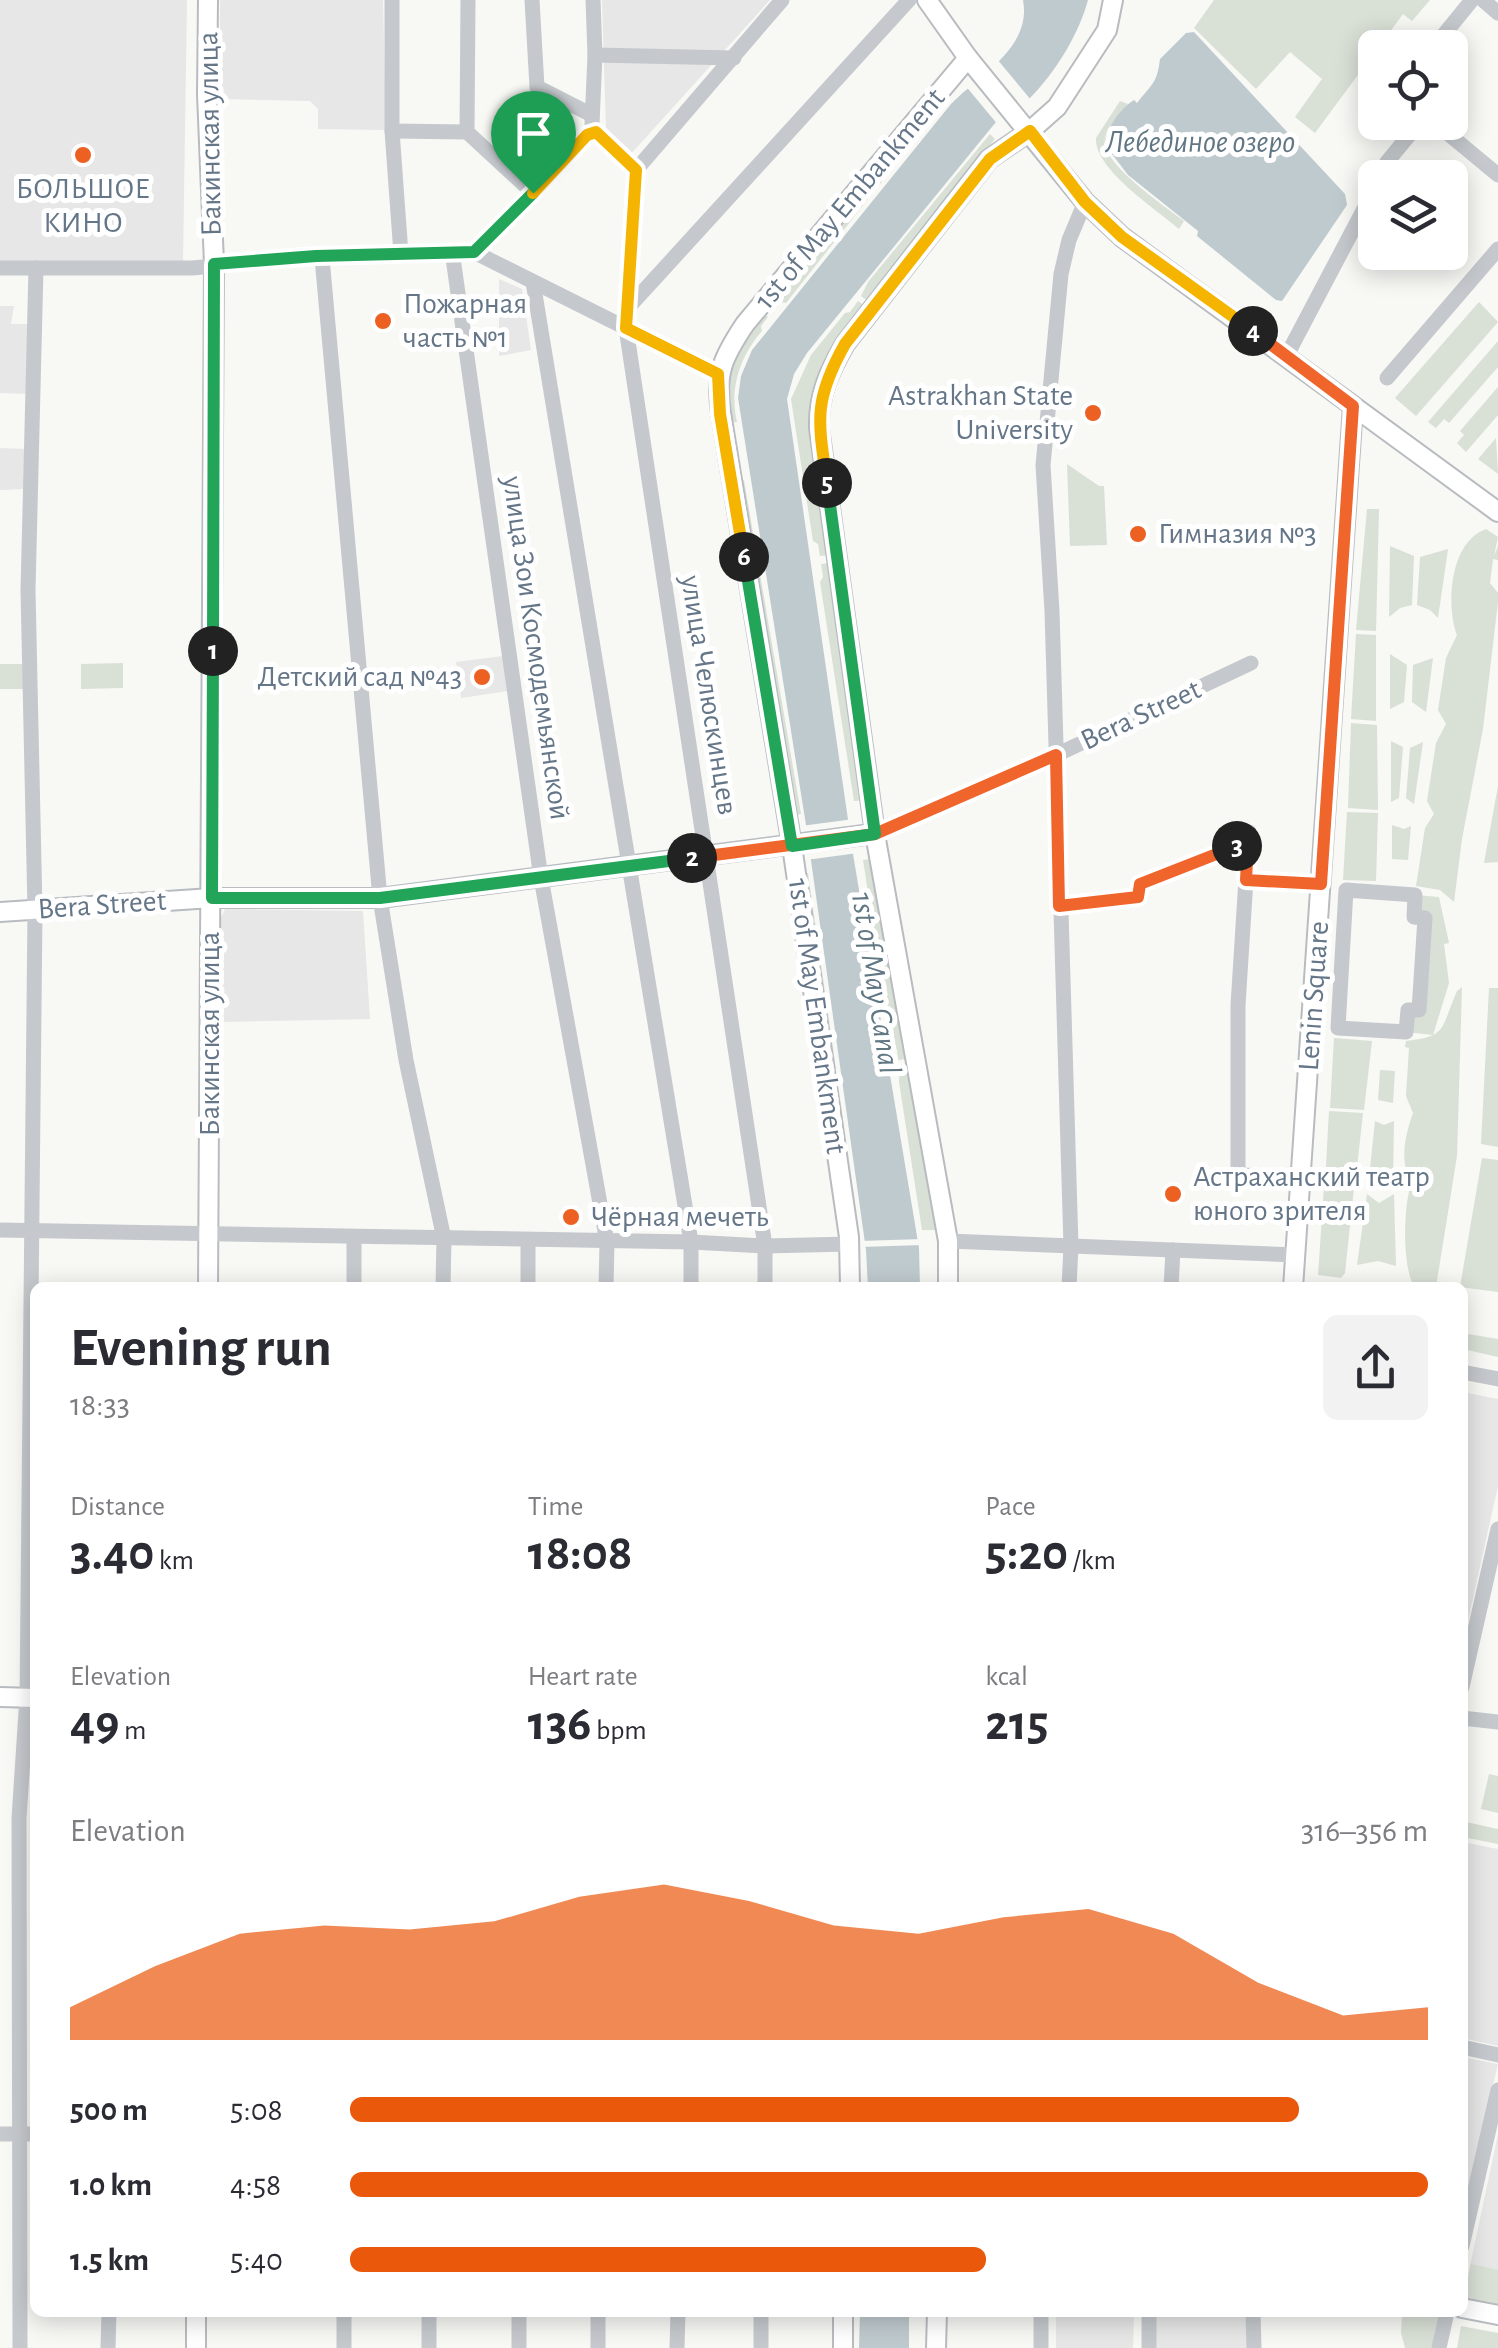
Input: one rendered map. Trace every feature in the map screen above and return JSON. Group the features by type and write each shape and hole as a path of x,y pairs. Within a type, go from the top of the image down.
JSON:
{"main road":[{"name":"Бакинская улица","path":"208,0 214,264 208,1282"},
{"path":"926,0 1085,202 1122,237 1498,512"},
{"path":"948,1282 948,1241 870,835 819,428 820,400 845,344 990,159 1056,107 1107,30 1113,0"},
{"name":"1st of May Embankment","path":"850,1282 850,1244 796,845 720,414 718,374 725,353 745,324 972,63"},
{"name":"Lenin Square","path":"1296,1275 1353,406"},
{"name":"Bera Street","path":"0,912 212,898 380,898 870,835"},
{"path":"0,1697 30,1698"},
{"path":"1468,2309 1498,2314"},
{"path":"196,2317 196,2348"},
{"path":"842,2348 843,2317"},
{"path":"936,2348 937,2317"}],"street":[{"path":"392,0 392,131 401,254"},
{"path":"467,132 468,0"},
{"path":"532,0 545,91"},
{"path":"593,0 596,55 590,114 596,132 636,170 782,0"},
{"path":"626,309 909,0"},
{"path":"1448,30 1472,0"},
{"path":"1483,0 1498,13"},
{"path":"596,55 734,58"},
{"path":"504,166 506,116 545,91"},
{"path":"545,91 590,114"},
{"path":"392,131 467,132 533,193"},
{"path":"474,252 587,135 596,132"},
{"path":"1390,160 1406,140"},
{"path":"1456,140 1498,175"},
{"name":"улица Челюскинцев","path":"636,170 626,328 765,1246 765,1282"},
{"path":"1070,1282 1056,755 1043,465 1061,274 1069,240 1085,202"},
{"path":"1287,356 1358,220"},
{"path":"1386,378 1498,249"},
{"name":"улица Зои Космодемьянской","path":"452,251 541,878 607,1242 606,1282"},
{"path":"0,268 165,268 474,252 718,374"},
{"path":"322,258 380,898 406,1060 444,1239 443,1282"},
{"path":"32,1282 35,910 28,590 36,268"},
{"path":"534,282 691,1242 690,1282"},
{"name":"Bera Street","path":"870,835 1056,755 1252,663"},
{"path":"1059,906 1138,897 1140,884 1249,837 1238,1005 1238,1176 1302,1177"},
{"path":"1246,880 1321,884"},
{"name":"Lenin Square","path":"1346,890 1416,895 1414,917 1424,918 1419,1010 1408,1010 1406,1032 1338,1028 1346,890"},
{"path":"0,1230 765,1246 850,1244"},
{"path":"354,1237 354,1282"},
{"path":"528,1240 528,1282"},
{"path":"948,1241 1173,1250 1296,1275"},
{"path":"1171,1282 1173,1250"},
{"path":"1468,1373 1498,1379"},
{"path":"1468,1661 1498,1529"},
{"path":"20,2348 27,2134 19,1818 30,1708"},
{"path":"1468,1719 1498,1722"},
{"path":"1468,2048 1498,2055"},
{"path":"1468,2220 1498,2090"},
{"path":"0,2134 27,2134"},
{"path":"108,2348 109,2317"},
{"path":"344,2317 344,2348"},
{"path":"429,2317 429,2348"},
{"path":"519,2317 519,2348"},
{"path":"598,2317 598,2348"},
{"path":"676,2348 678,2317"},
{"path":"761,2317 761,2348"},
{"path":"1041,2317 1041,2348"},
{"path":"1149,2317 1149,2348"},
{"path":"1253,2317 1254,2348"},
{"path":"1439,2348 1446,2317"}],"shaded area":[{"path":"0,0 187,0 183,262 0,265"},
{"path":"220,0 383,0 386,130 318,129 318,109 310,101 220,99"},
{"path":"602,0 770,0 630,155 606,131"},
{"path":"1214,0 1430,0 1412,21 1403,14 1391,30 1358,30 1358,75 1315,133 1295,117 1322,79 1290,52 1256,89 1194,28"},
{"path":"945,89 951,94 786,303 780,302 774,311 769,309"},
{"path":"1120,101 1128,104 1107,133 1105,144 1109,154 1139,186 1184,221 1179,229 1115,175 1098,150 1096,138"},
{"path":"990,134 995,139 869,302 861,296 868,282"},
{"path":"499,279 522,289 531,350 499,356"},
{"path":"858,301 866,307 829,359 812,402 810,418 829,555 820,556 818,544 813,541 791,399 811,355"},
{"path":"1479,302 1498,322 1416,416 1395,398"},
{"path":"0,306 14,306 11,324 32,324 31,394 0,393"},
{"path":"764,314 768,317 762,331 738,374 734,397 737,422 728,423 727,375 736,351"},
{"path":"1498,341 1498,367 1449,423 1444,419 1436,428 1428,422"},
{"path":"1498,387 1498,415 1466,452 1457,443 1464,435 1460,431"},
{"path":"1496,438 1498,474 1478,459"},
{"path":"0,448 27,449 25,489 0,490"},
{"path":"1067,464 1104,486 1107,545 1070,546"},
{"path":"744,480 801,814 792,816 738,481"},
{"path":"1367,509 1379,509 1376,631 1356,630"},
{"path":"1486,529 1498,537 1494,556 1498,546 1498,560 1493,559 1490,583 1498,593 1498,602 1483,729 1454,902 1440,890 1416,886 1425,828 1434,814 1427,801 1436,743 1446,724 1438,710 1446,658 1457,635 1452,608 1454,576 1464,547"},
{"path":"1390,546 1414,556 1412,605 1389,617"},
{"path":"1448,549 1438,618 1417,605 1420,557"},
{"path":"830,563 865,800 854,801 820,582 821,564"},
{"path":"1356,634 1376,635 1376,721 1351,719"},
{"path":"1390,654 1407,665 1404,702 1390,709"},
{"name":"Детский сад №43","path":"503,656 508,691 461,698 456,662"},
{"path":"1433,658 1426,712 1412,702 1413,665"},
{"path":"123,663 123,688 81,689 81,664"},
{"path":"0,664 27,664 27,689 0,689"},
{"path":"1351,723 1377,725 1378,810 1348,808"},
{"path":"1391,741 1403,747 1399,798 1391,802"},
{"path":"1423,742 1414,804 1406,798 1410,748"},
{"path":"1498,786 1498,862 1484,863"},
{"path":"1347,812 1378,813 1376,881 1343,880"},
{"path":"1392,825 1404,829 1411,826 1408,860 1392,859"},
{"path":"878,858 906,1059 898,1060 897,1049 892,1046 863,860"},
{"path":"808,873 836,1069 835,1076 830,1077 800,874"},
{"path":"1415,895 1439,897 1449,943 1444,944 1449,983 1433,1035 1406,1032 1418,1010 1424,918"},
{"path":"225,909 363,911 370,1019 220,1022 221,918"},
{"path":"1462,987 1457,1156 1437,1282 1412,1282 1405,1235 1412,1181 1405,1165 1405,1147 1413,1113 1406,1096 1409,1048 1405,1047 1406,1041 1429,1037 1441,1029"},
{"path":"1489,988 1498,988 1498,1147 1481,1144"},
{"path":"1334,1038 1372,1041 1364,1110 1330,1108"},
{"path":"907,1065 914,1106 922,1110 941,1230 922,1230 899,1082 900,1066"},
{"path":"1380,1070 1395,1071 1393,1103 1378,1100"},
{"path":"1329,1111 1363,1113 1355,1186 1325,1184"},
{"path":"1375,1121 1384,1125 1394,1121 1393,1180 1380,1173 1369,1178"},
{"path":"1482,1158 1498,1160 1498,1292 1468,1288 1468,1282 1461,1282"},
{"path":"1324,1187 1354,1188 1345,1273 1341,1278 1318,1275"},
{"path":"1367,1194 1379,1203 1394,1194 1396,1266 1378,1261 1357,1265"},
{"path":"1468,1334 1498,1339 1498,1357 1468,1350"},
{"path":"1468,1393 1498,1399 1498,1486 1468,1621"},
{"path":"1489,1774 1498,1776 1498,1813 1481,1809"},
{"path":"1468,1822 1498,1829 1498,1844 1468,1838"},
{"path":"1468,1843 1498,1849 1498,2046 1468,2039"},
{"path":"1468,2058 1498,2064 1468,2187"},
{"path":"1498,2134 1498,2306 1468,2300 1468,2275"},
{"path":"1471,2264 1498,2270 1498,2305 1468,2299"},
{"path":"1056,2317 1134,2317 1133,2348 1056,2348"},
{"path":"1156,2317 1248,2317 1250,2348 1156,2348"},
{"path":"1402,2317 1442,2317 1434,2348 1405,2348"},
{"path":"1461,2326 1498,2333 1498,2348 1457,2348"}],"water":[{"path":"1023,0 1088,0 1072,39 1048,77 1026,102 996,122 807,353 794,374 787,399 853,854 919,1248 920,1282 868,1282 806,825 738,398 741,376 752,350 951,104 1012,46 1024,17"},
{"name":"Лебединое озеро","path":"1194,32 1345,194 1347,205 1282,301 1197,236 1198,231 1128,175 1105,145 1110,126 1119,114 1134,100 1137,103 1153,83 1160,59 1186,33"},
{"path":"860,2317 909,2317 909,2348 859,2348"}],"pier":[{"path":"997,59 1031,100 999,126 964,84"},
{"path":"854,819 858,853 806,860 801,826"},
{"path":"923,1239 924,1245 860,1247 859,1241"}],"place":[{"name":"БОЛЬШОЕ КИНО","path":"83,155"},
{"name":"Пожарная часть №1","path":"383,321"},
{"name":"Astrakhan State University","path":"1093,413"},
{"name":"Гимназия №3","path":"1138,534"},
{"name":"Детский сад №43","path":"482,677"},
{"name":"Астраханский театр юного зрителя","path":"1173,1194"},
{"name":"Чёрная мечеть","path":"571,1217"}],"route":[{"path":"533,193 474,252 316,256 214,264 212,898 380,898 628,868 706,856 792,846 875,834 1056,755 1059,906 1138,897 1140,884 1248,841 1246,880 1321,884 1353,406 1122,237 1085,202 1030,131 990,159 845,344 823,389 819,428 875,834 800,844 792,846 720,414 718,374 626,328 636,170 596,132 587,135 533,193"}],"water label":[{"name":"1st of May Canal","path":"876,983"}]}
